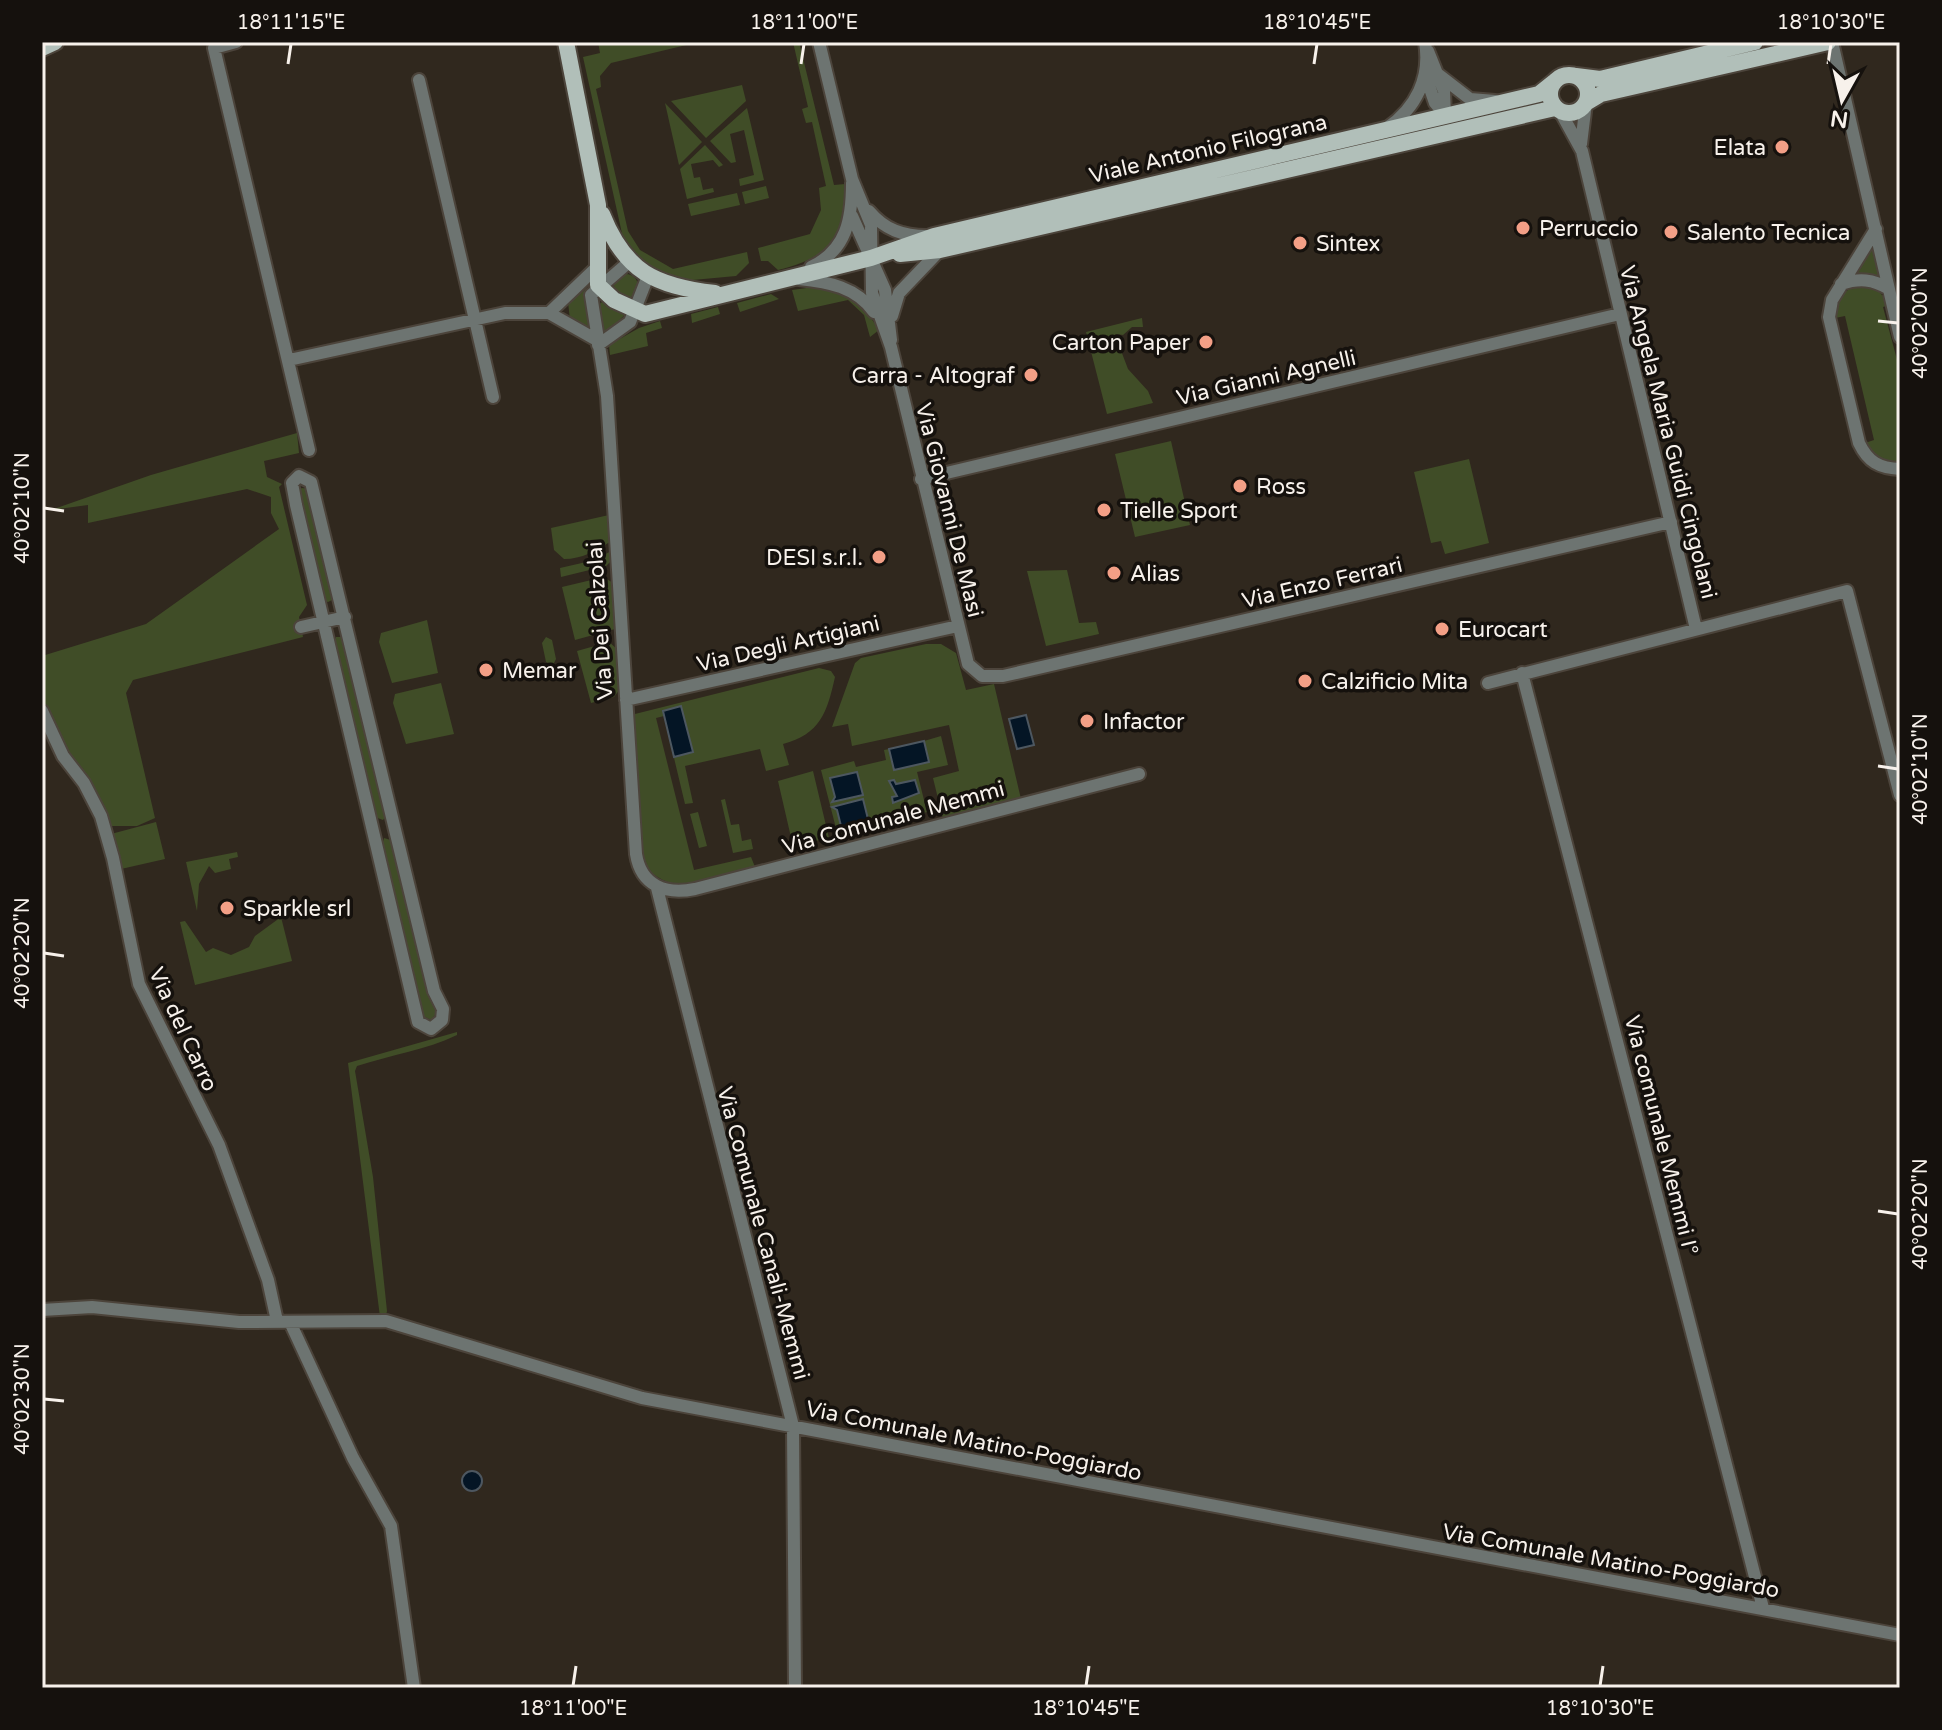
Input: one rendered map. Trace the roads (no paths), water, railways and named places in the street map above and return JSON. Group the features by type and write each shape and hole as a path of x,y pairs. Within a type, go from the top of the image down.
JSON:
{"main road":[{"path":"42,48 55,42"},
{"path":"566,42 598,205 610,233 629,262 648,276 681,289 722,294"},
{"path":"1755,42 1600,79 1564,75 1554,82 1549,92 1557,110 1577,112 1601,94 1790,46 1830,42"},
{"path":"1576,76 1586,85 1586,103"},
{"name":"Viale Antonio Filograna","path":"637,311 655,314 788,278 1446,123 1506,101 1544,92 1554,82"},
{"name":"Viale Antonio Filograna","path":"937,243 1385,129 1557,110"},
{"path":"598,205 598,285 614,300 637,311"}],"street":[{"path":"236,42 214,48 309,450"},
{"path":"819,42 852,179 867,209 884,226 937,243 899,293 885,320"},
{"path":"1830,42 1900,337"},
{"path":"1425,43 1425,74 1446,123"},
{"path":"1425,43 1439,75 1446,123"},
{"path":"1385,129 1409,110 1425,74"},
{"path":"1439,75 1470,99 1506,101"},
{"path":"419,80 493,397"},
{"path":"1582,151 1586,103"},
{"path":"1557,110 1582,151"},
{"name":"Via Angela Maria Guidi Cingolani","path":"1582,151 1696,629"},
{"path":"788,278 824,261 848,232 852,216 852,179"},
{"path":"867,209 872,293 885,320"},
{"path":"852,216 871,258"},
{"path":"1876,229 1832,300 1829,317 1859,443 1866,456 1877,466 1900,469"},
{"path":"598,285 629,262"},
{"path":"549,313 596,268"},
{"path":"289,360 476,317 549,313 597,342 630,322 637,311 648,276"},
{"path":"788,278 842,286 863,298 885,320"},
{"path":"1841,284 1876,281 1889,289"},
{"name":"Via Dei Calzolai","path":"598,285 591,295 606,385 636,854 639,868 657,888"},
{"name":"Via Gianni Agnelli","path":"921,479 1620,314"},
{"name":"Via Giovanni De Masi","path":"885,320 968,664 982,676"},
{"path":"299,476 311,482 345,617 434,991 443,1009 440,1024 431,1029 418,1022 292,487 299,476"},
{"name":"Via Enzo Ferrari","path":"982,676 1003,676 1671,522"},
{"path":"1488,683 1847,591 1900,795"},
{"path":"301,627 345,617"},
{"name":"Via Degli Artigiani","path":"626,700 958,626"},
{"name":"Via comunale Memmi I°","path":"1522,673 1763,1608"},
{"name":"Via del Carro","path":"42,711 63,756 84,783 101,816 113,858 139,984 219,1145 284,1321 391,1526 414,1688"},
{"name":"Via Comunale Memmi","path":"657,888 672,892 695,889 1139,774"},
{"path":"375,831 395,826"},
{"name":"Via Comunale Canali-Memmi","path":"657,888 793,1426 795,1688"},
{"name":"Via Comunale Matino-Poggiardo","path":"42,1310 92,1307 225,1321 386,1321 642,1398 1900,1635"}],"water":[{"path":"681,706 693,752 674,757 663,711"},
{"path":"1026,715 1034,745 1017,749 1009,719"},
{"path":"924,741 929,762 894,770 889,749"},
{"path":"857,772 863,795 832,802 835,797 830,778"},
{"path":"894,780 896,784 915,780 919,793 893,803 892,797 897,796 889,781"},
{"path":"863,799 869,823 842,830 837,810 832,807"},
{"path":"472,1471 479,1474 482,1481 479,1488 472,1491 465,1488 462,1481 465,1474"}],"place":[{"name":"Elata","path":"1782,147"},
{"name":"Perruccio","path":"1523,228"},
{"name":"Salento Tecnica","path":"1671,232"},
{"name":"Sintex","path":"1300,243"},
{"name":"Carton Paper","path":"1206,342"},
{"name":"Carra - Altograf","path":"1031,375"},
{"name":"Ross","path":"1240,486"},
{"name":"Tielle Sport","path":"1104,510"},
{"name":"DESI s.r.l.","path":"879,557"},
{"name":"Alias","path":"1114,573"},
{"name":"Eurocart","path":"1442,629"},
{"name":"Memar","path":"486,670"},
{"name":"Calzificio Mita","path":"1305,681"},
{"name":"Infactor","path":"1087,721"},
{"name":"Sparkle srl","path":"227,908"}]}
